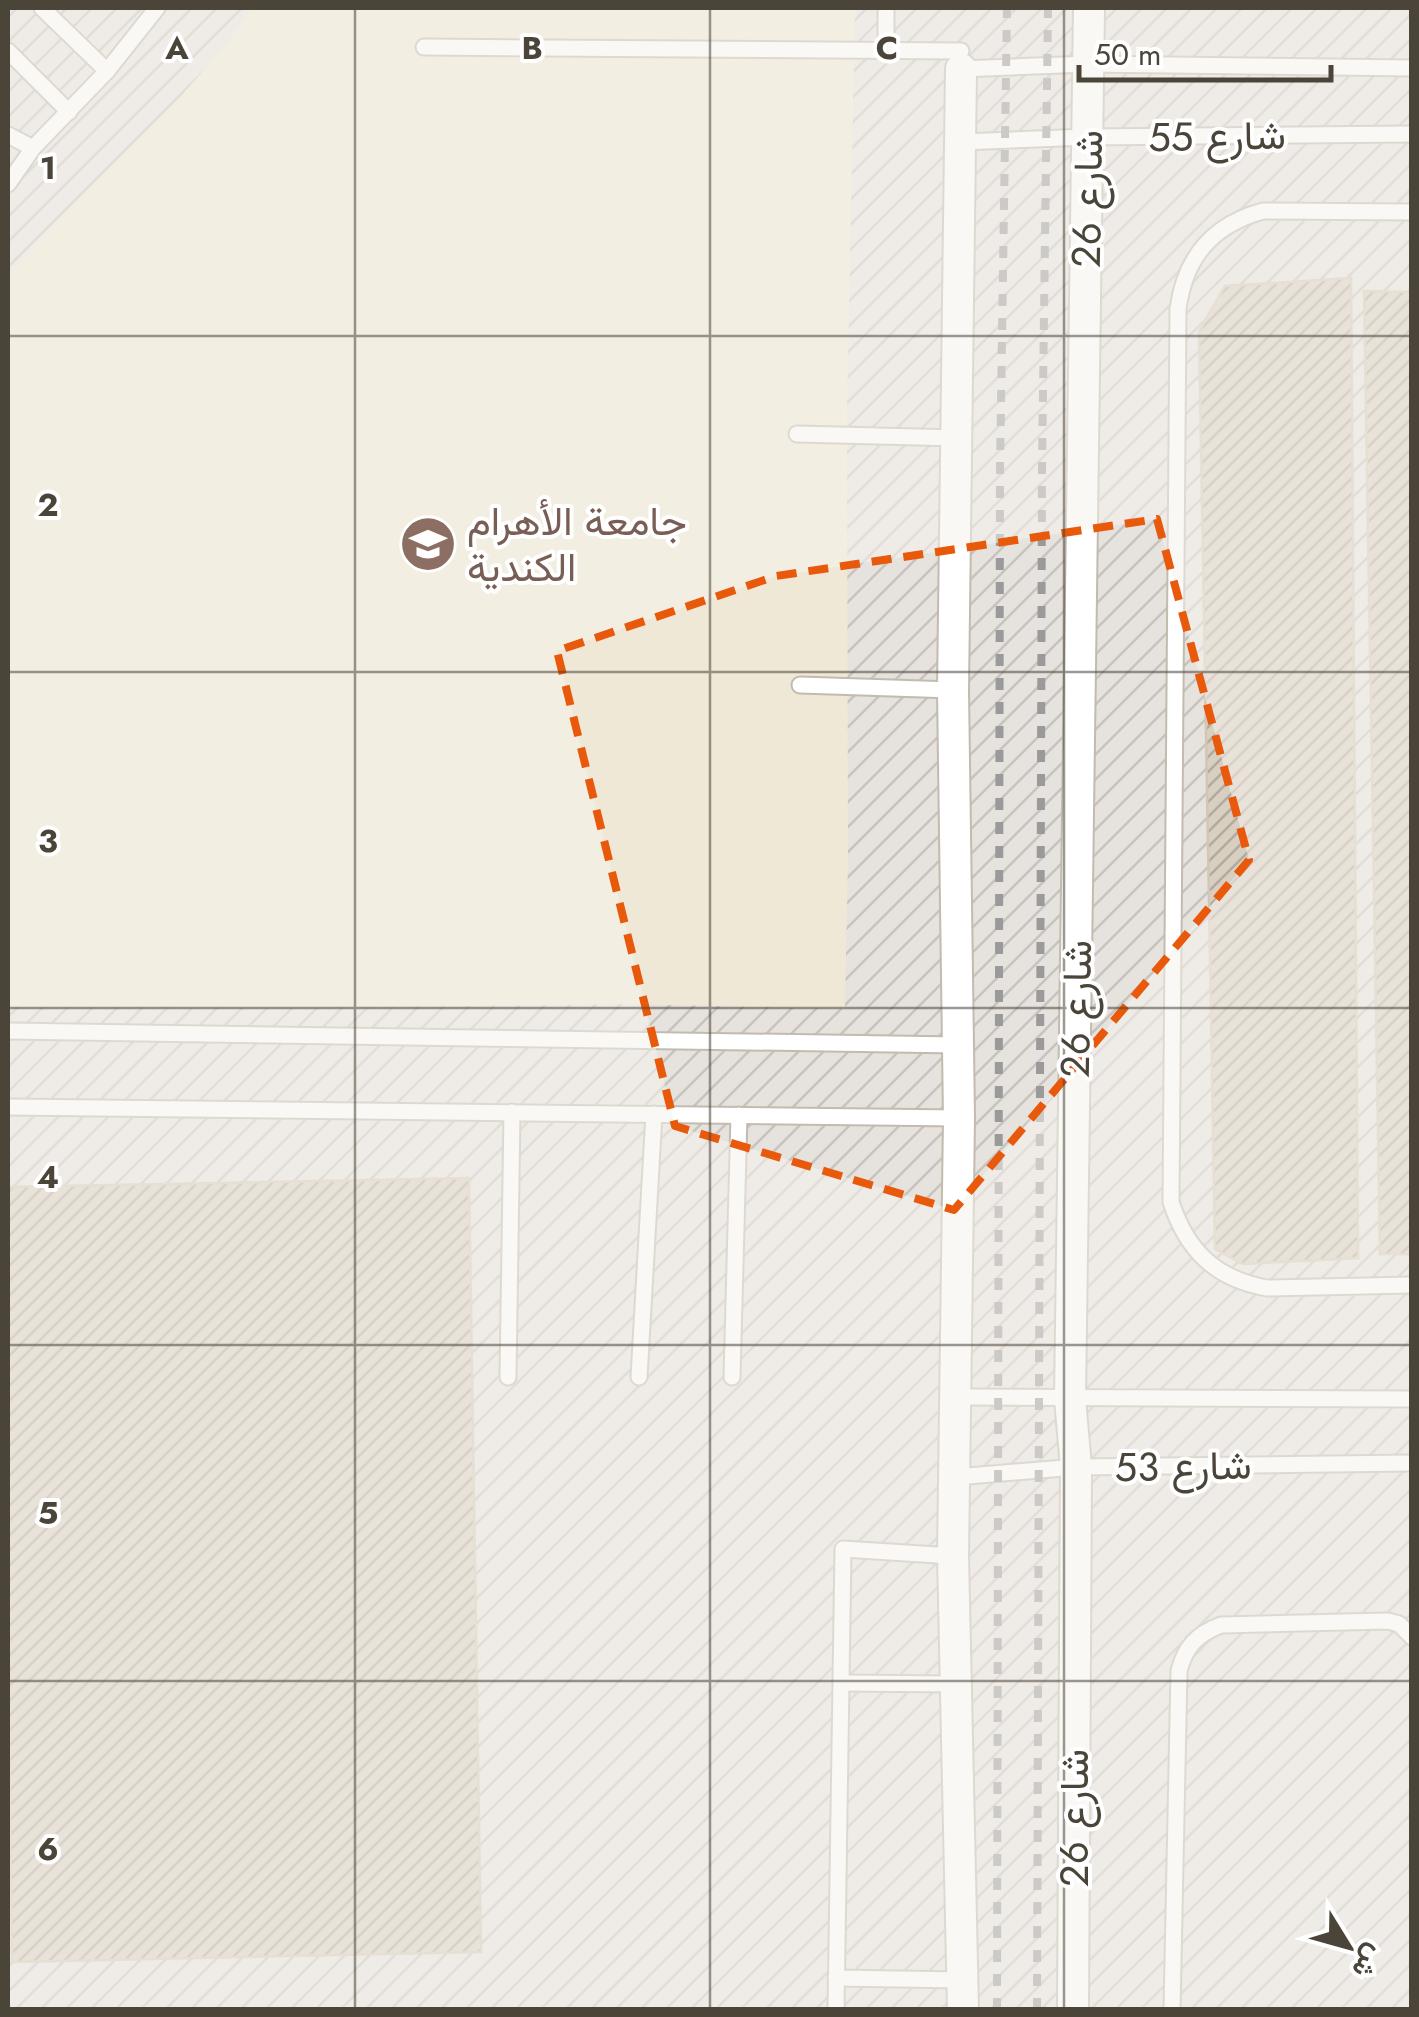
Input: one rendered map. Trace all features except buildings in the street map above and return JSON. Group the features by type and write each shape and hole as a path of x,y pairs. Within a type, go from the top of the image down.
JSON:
{"street":[{"name":"شارع 26","path":"1074,2010 1076,1467 1070,1398 1089,8"},
{"path":"961,60 953,690 959,1118 953,1556 963,1995"}],"lane":[{"path":"42,8 106,71"},
{"path":"8,184 33,148 106,71 157,8"},
{"path":"886,8 886,50"},
{"name":"شارع 55","path":"424,47 886,50 961,60 1412,68"},
{"path":"8,51 69,112"},
{"name":"شارع 55","path":"962,142 1412,134"},
{"path":"8,135 33,148"},
{"path":"1412,212 1263,211 1240,217 1203,245 1182,286 1178,329 1171,1202 1178,1224 1197,1253 1224,1275 1244,1284 1267,1288 1412,1284"},
{"path":"797,434 958,438"},
{"path":"800,684 953,690"},
{"path":"8,1030 957,1045"},
{"path":"8,1107 959,1118"},
{"path":"508,1378 512,1112"},
{"path":"639,1377 654,1114"},
{"path":"732,1378 739,1115"},
{"name":"شارع 53","path":"957,1397 1412,1399"},
{"name":"شارع 53","path":"956,1476 1076,1467 1412,1463"},
{"path":"836,2010 843,1549 953,1556"},
{"path":"1172,2010 1178,1671 1183,1655 1206,1631 1221,1625 1388,1621 1399,1624 1412,1637"},
{"path":"841,1683 955,1684"},
{"path":"836,1978 963,1995"}],"highlighted area":[{"path":"1157,519 1249,860 954,1210 675,1126 557,651 776,576"}],"shaded area":[{"path":"8,8 1411,8 1411,2009 8,2009"},
{"name":"جامعة الأهرام الكندية","path":"252,8 855,8 847,416 845,1009 628,1004 8,1007 8,273 182,95"}],"railway":[{"path":"997,2010 1000,470 1007,8"},
{"path":"1037,2010 1042,467 1048,8"}],"place":[{"name":"جامعة الأهرام الكندية","path":"428,544"}]}
